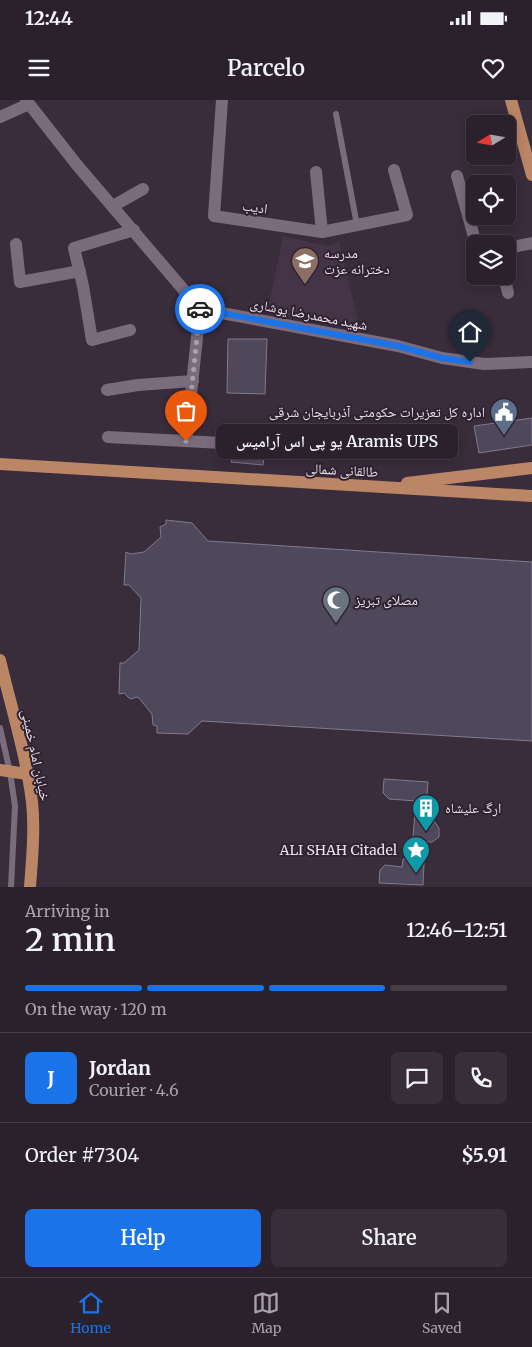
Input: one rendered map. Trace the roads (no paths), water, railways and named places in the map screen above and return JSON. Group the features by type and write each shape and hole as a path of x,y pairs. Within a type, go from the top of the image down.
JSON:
{"main road":[{"path":"511,100 532,175"},
{"name":"طالقانی شمالی","path":"0,464 532,496"},
{"path":"372,487 532,468"},
{"name":"خیابان امام خمینی","path":"0,660 27,774 32,813 30,887"},
{"path":"5,771 27,774"}],"street":[{"name":"ادیب","path":"222,100 214,216 322,232 407,215 394,170"},
{"path":"0,117 28,102 77,165 200,309 186,441"},
{"path":"316,172 322,232"},
{"path":"457,176 473,235"},
{"path":"113,206 143,189"},
{"path":"130,330 92,340 87,303 74,248 134,230"},
{"path":"516,246 532,243"},
{"path":"16,244 20,282 80,271"},
{"path":"506,285 508,293"},
{"name":"شهید محمدرضا یوشاری","path":"200,309 398,346 442,358 484,364 532,362"},
{"path":"107,390 138,385 192,381"},
{"path":"108,437 280,446"}],"lane":[{"path":"336,114 357,225"},
{"path":"0,728 5,771 15,806 11,887"}],"place":[{"name":"مدرسه دخترانه عزت","path":"305,285"},
{"name":"اداره کل تعزیرات حکومتی آذربایجان شرقی","path":"504,436"},
{"name":"یو پی اس آرامیس Aramis UPS","path":"186,441"},
{"name":"مصلای تبریز","path":"336,624"},
{"name":"ارگ علیشاه","path":"426,832"},
{"name":"ALI SHAH Citadel","path":"416,874"}]}
